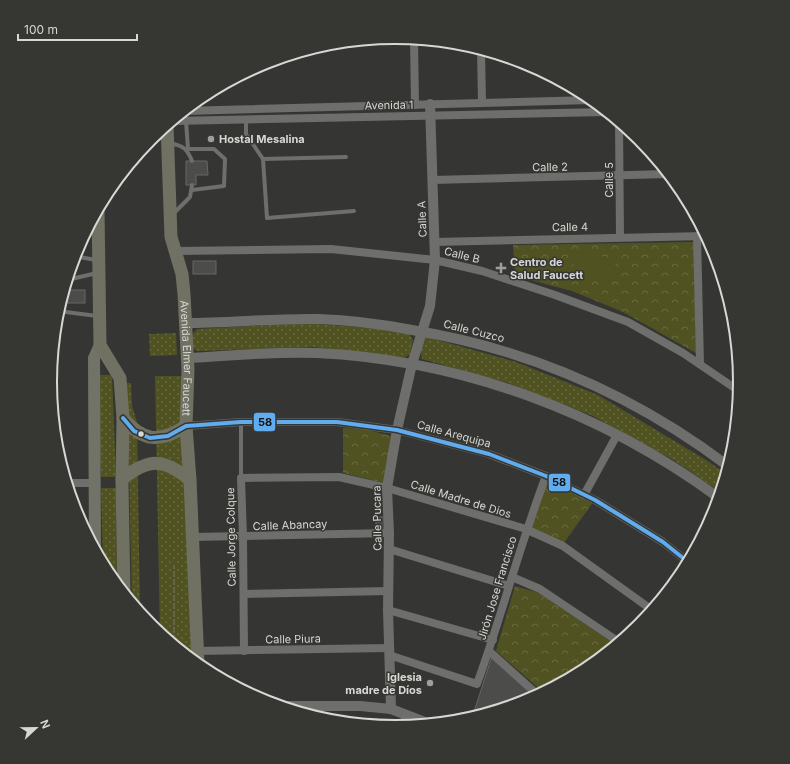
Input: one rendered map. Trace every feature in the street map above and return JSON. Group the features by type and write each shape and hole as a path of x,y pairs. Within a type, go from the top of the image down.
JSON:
{"highway":[{"name":"Avenida Elmer Faucett","path":"167,133 171,237 182,274 186,323 186,426 190,480 197,656"},
{"path":"98,221 100,345 120,378 123,418 122,479 124,584"},
{"path":"123,418 134,431 150,438 168,436 186,426"},
{"path":"122,479 138,467 156,463 175,468 190,480"}],"main road":[{"path":"95,537 94,358 100,345"}],"street":[{"path":"414,45 415,105"},
{"path":"481,56 482,102"},
{"name":"Avenida 1","path":"193,111 582,100"},
{"name":"Calle A","path":"423,331 430,306 435,260 430,104"},
{"name":"Avenida 1","path":"180,121 598,112"},
{"name":"Calle 5","path":"619,129 620,237"},
{"name":"Calle 2","path":"432,180 662,174"},
{"path":"697,236 700,364"},
{"name":"Calle 4","path":"434,242 697,236"},
{"name":"Calle B","path":"176,251 332,249 435,260 482,272 547,292 628,322 681,352 733,387"},
{"name":"Calle Cuzco","path":"186,323 319,319 371,323 423,331 499,349 584,379 627,400 664,421 723,462"},
{"name":"Calle Pucara","path":"392,709 388,610 389,533 387,488 397,430 412,364 423,331"},
{"path":"187,358 277,352 317,353 365,357 412,364 449,372 518,392 580,416 617,434 672,466 713,495"},
{"name":"Calle Arequipa","path":"186,426 241,422 337,422 397,430 489,454 546,476 584,495 663,542 683,558"},
{"path":"584,495 617,434"},
{"name":"Jirón Jose Francisco","path":"477,684 493,640 526,529 546,476"},
{"name":"Calle Madre de Dios","path":"241,478 339,477 387,488 526,529 563,546 647,607"},
{"name":"Calle Jorge Colque","path":"241,478 244,651"},
{"path":"73,483 95,483"},
{"name":"Calle Abancay","path":"192,537 389,533"},
{"path":"389,549 509,586"},
{"path":"512,577 540,589 614,639"},
{"path":"244,594 388,591"},
{"path":"388,610 493,640"},
{"name":"Calle Piura","path":"196,651 390,652 477,684"},
{"path":"489,651 533,690"},
{"path":"301,706 360,706 392,709 417,719"},
{"path":"405,720 406,715"}],"lane":[{"path":"246,120 246,134 263,159 267,218 354,211"},
{"path":"186,121 188,150 192,161"},
{"path":"167,143 181,145 188,150 214,149 225,159 224,186 192,187 190,197 170,217"},
{"path":"263,159 346,157"},
{"path":"81,259 99,266"},
{"path":"74,277 99,266"},
{"path":"64,312 100,316"},
{"name":"Calle Jorge Colque","path":"241,422 241,478"}],"path":[{"path":"174,567 174,638"}],"green space":[{"path":"694,242 696,353 623,312 572,291 515,276 513,245"},
{"path":"575,253 616,258 613,281 572,276"},
{"path":"302,323 359,327 409,333 413,340 410,354 404,358 313,347 199,351 195,350 192,346 192,335 197,329"},
{"path":"176,333 177,355 150,356 149,334"},
{"path":"427,337 516,362 598,395 721,470 716,489 675,461 591,415 508,383 422,359 421,353 423,342"},
{"path":"97,375 112,375 116,477 101,477"},
{"path":"155,376 185,376 194,653 160,625"},
{"path":"127,383 131,383 132,406 137,422 140,604 132,594"},
{"path":"343,428 368,430 391,436 384,483 343,473"},
{"path":"545,476 594,501 561,547 525,534"},
{"path":"101,488 116,488 117,574 103,552"},
{"path":"515,586 539,593 611,642 564,675 538,688 496,651"}],"building":[{"path":"186,161 207,161 208,175 196,175 196,185 186,185"},
{"path":"193,261 216,261 216,274 193,274"},
{"path":"70,290 85,290 85,303 67,303"},
{"path":"376,517 387,517 387,531 376,531"},
{"path":"492,656 530,691 504,702 475,710"}],"transit line":[{"name":"58","path":"123,418 134,431 150,438 168,436 186,426 241,422 337,422 397,430 489,454 546,476 595,500 663,542 683,558"}],"place":[{"name":"Hostal Mesalina","path":"211,139"},
{"name":"Centro de Salud Faucett","path":"501,268"},
{"name":"Iglesia madre de Díos","path":"430,683"}]}
